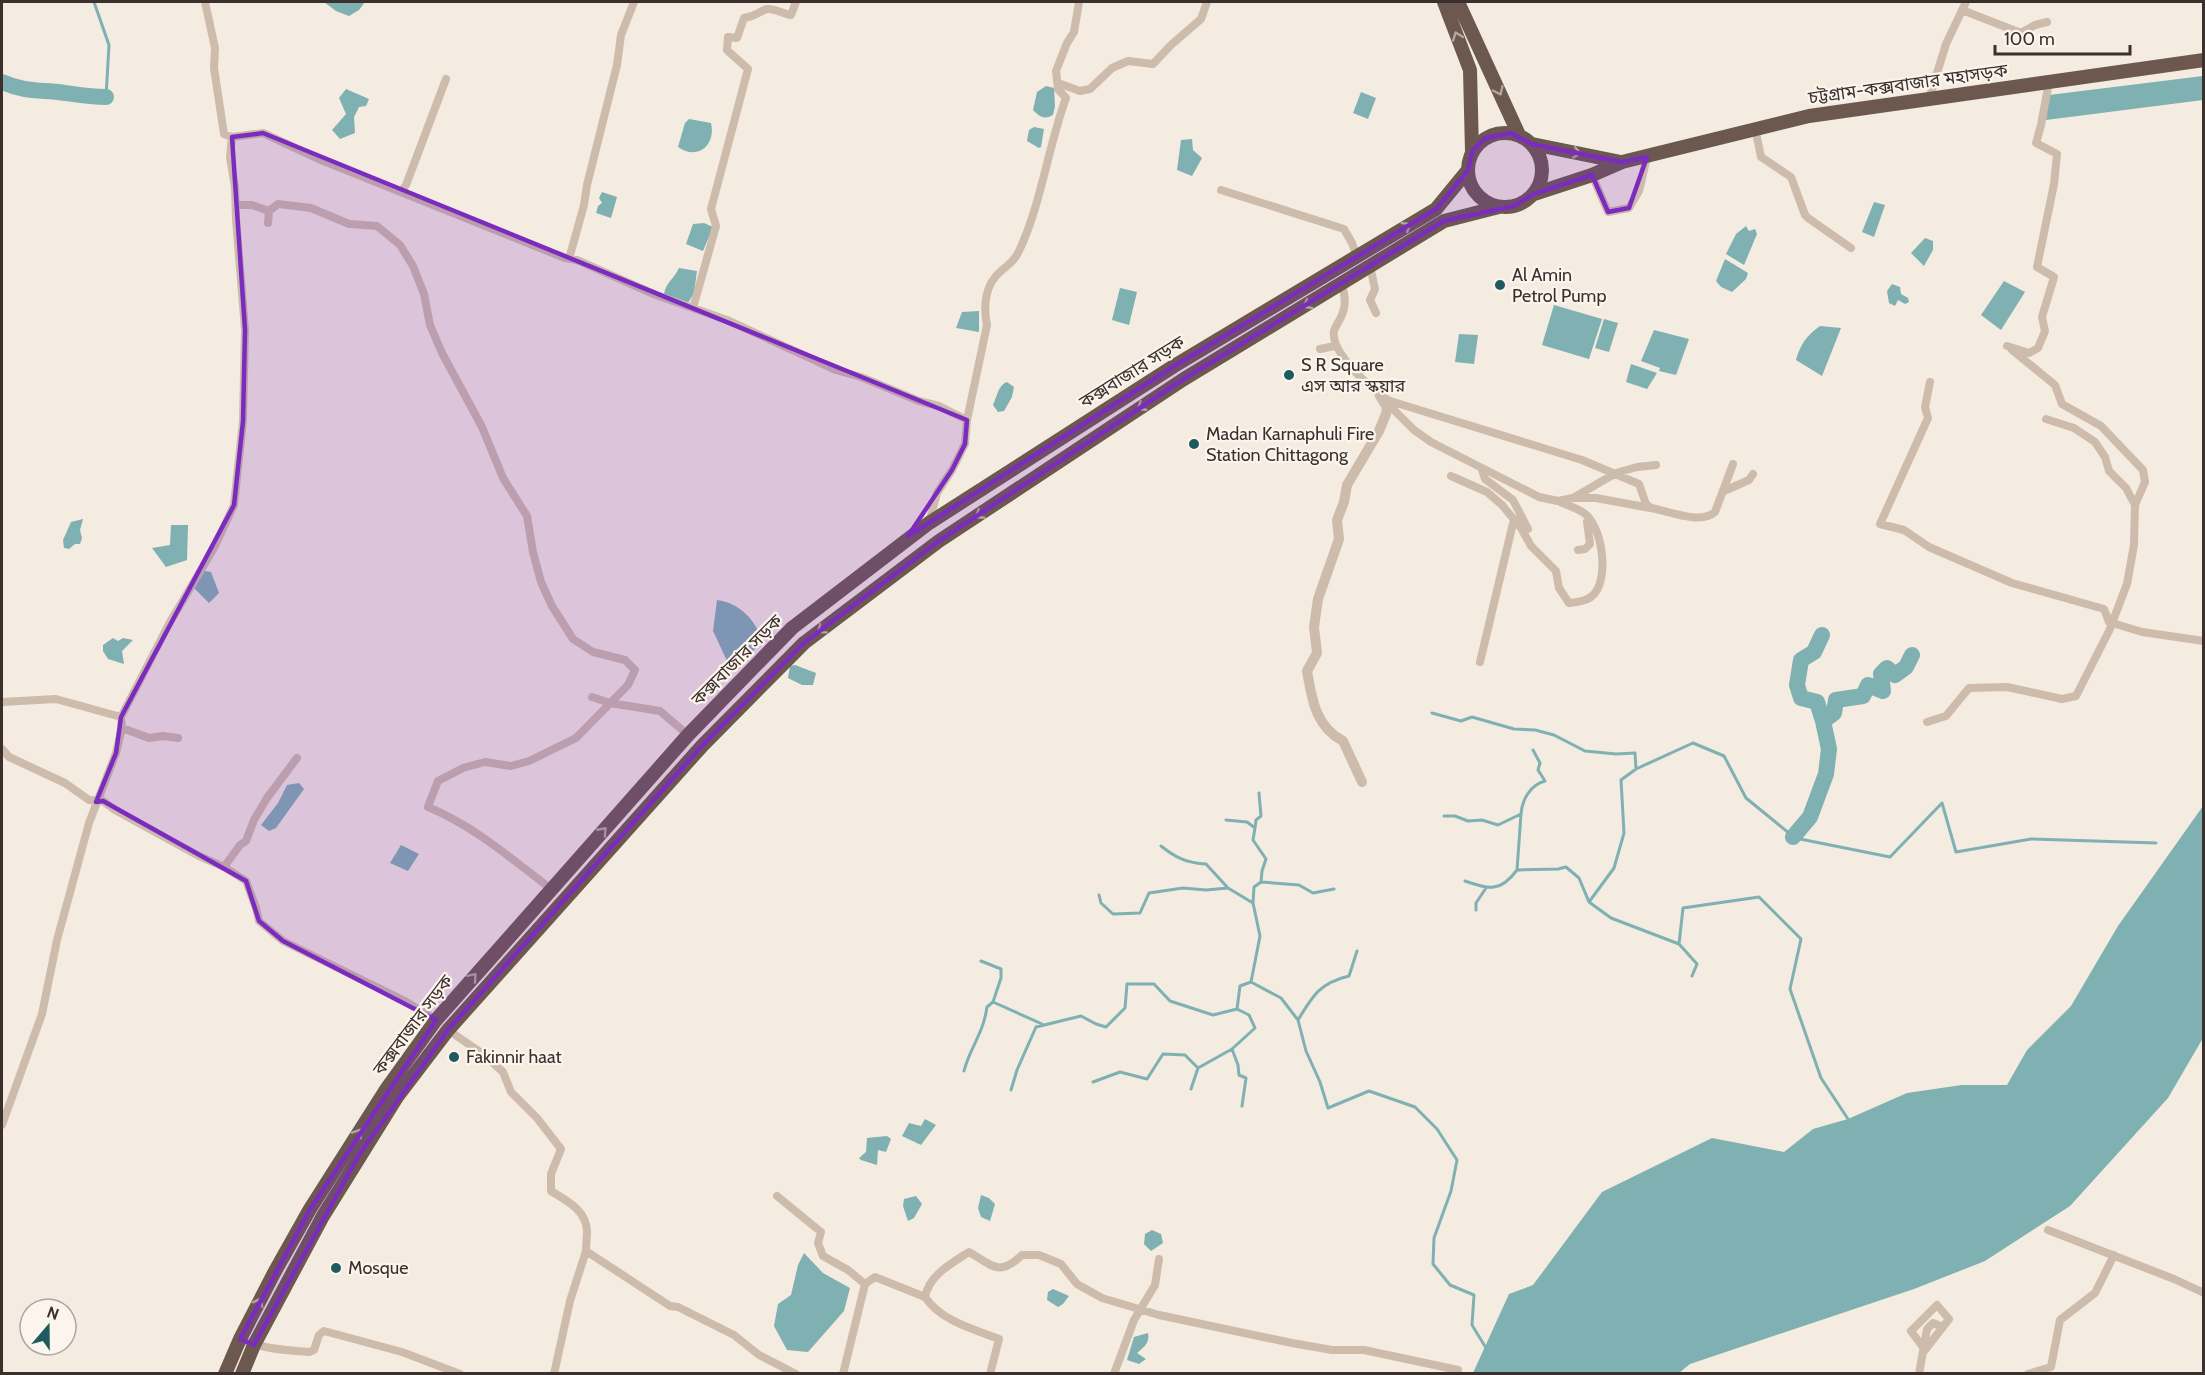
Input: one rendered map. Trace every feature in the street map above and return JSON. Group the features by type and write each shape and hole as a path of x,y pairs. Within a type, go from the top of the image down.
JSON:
{"highway":[{"path":"1444,2 1470,70 1472,151 1468,170 1472,187 1477,194 1499,207 1514,206 1534,194 1539,187 1543,169 1541,160 1532,144 1519,135 1502,133 1493,135 1478,144 1472,151"},
{"path":"1458,2 1519,135"},
{"name":"চট্টগ্রাম-কক্সবাজার মহাসড়ক","path":"1534,194 1592,175 1622,162 1809,116 2204,60"},
{"name":"চট্টগ্রাম-কক্সবাজার মহাসড়ক","path":"1532,144 1622,162"},
{"name":"কক্সবাজার সড়ক","path":"225,1374 240,1339 310,1209 387,1088 436,1020 688,735 792,628 929,522 1174,366 1436,209 1468,170"},
{"name":"কক্সবাজার সড়ক","path":"242,1374 254,1345 323,1216 359,1155 397,1097 448,1030 702,746 804,643 939,541 1184,379 1444,221 1499,207"}],"street":[{"path":"205,2 215,48 214,68 224,134 232,136 263,133 321,160 569,259 577,260 656,295 727,320 836,370 861,376 919,401 939,406 967,420"},
{"path":"569,259 617,65 621,35 634,2"},
{"path":"693,308 716,226 711,209 748,69 727,50 728,37 736,38 744,18 755,17 770,9 791,15 796,2"},
{"path":"929,522 937,493 965,444 967,420 987,326 984,311 990,284 1012,263 1020,250 1056,124 1066,98 1058,89 1056,70 1074,32 1079,2"},
{"path":"1058,83 1080,91 1090,89 1112,68 1128,62 1154,64 1171,45 1201,19 1207,2"},
{"path":"1929,99 1946,44 1966,2"},
{"path":"1962,10 2020,33 2047,22"},
{"path":"401,192 446,79"},
{"path":"1928,722 1946,716 1969,688 2007,687 2062,699 2076,696 2112,623 2127,584 2134,545 2135,505 2145,482 2143,470 2102,426 2062,404 2055,385 2007,346 2029,353 2038,348 2044,331 2042,317 2054,277 2037,267 2054,184 2057,154 2036,143 2042,125 2049,82"},
{"path":"1755,128 1761,157 1791,177 1805,215 1851,248"},
{"path":"2,1125 42,1014 57,940 96,802 116,753 122,728 121,717 170,622 214,548 234,505 243,421 244,330 236,187 230,156 232,136"},
{"path":"1592,175 1608,212 1629,208 1639,191 1647,157"},
{"path":"1221,190 1344,229 1358,257"},
{"path":"268,223 269,211 278,204 311,208 349,224 377,226 400,244 413,266 424,294 430,325 442,353 482,427 503,478 527,516 541,582 552,606 573,639 593,652 625,660 635,670 628,686 576,738 529,761 511,766 485,762 463,768 438,781 429,804 428,807 456,819 497,847 551,889"},
{"path":"236,205 252,205 269,211"},
{"path":"1370,266 1375,290 1370,300 1376,313"},
{"path":"1342,283 1346,304 1334,330 1335,346 1350,365 1414,430 1431,442 1482,470 1539,497 1558,501 1586,516 1603,549 1600,580 1595,593 1583,601 1569,603 1559,588 1556,571 1531,546 1514,519 1487,492 1451,476"},
{"path":"1320,349 1335,346"},
{"path":"1930,382 1925,406 1928,418 1880,524 1904,530 1929,547 2012,583 2104,609 2109,622 2142,632 2204,641"},
{"path":"1380,396 1582,460 1616,473 1639,484 1646,504 1651,508"},
{"path":"1362,782 1343,741 1318,719 1307,671 1317,653 1314,627 1318,599 1339,538 1337,520 1347,485 1379,431 1386,414 1387,407 1380,396"},
{"path":"2046,419 2074,428 2095,442 2105,457 2109,471 2126,488 2135,505"},
{"path":"1558,501 1573,498 1596,498 1703,518 1710,517 1715,513 1733,464"},
{"path":"1573,498 1616,473 1656,465"},
{"path":"1482,470 1485,479 1513,500 1533,540 1551,566"},
{"path":"1724,491 1749,480 1753,474"},
{"path":"1578,550 1585,549 1590,544 1586,516"},
{"path":"1480,662 1514,519"},
{"path":"592,697 610,703 660,711 688,735"},
{"path":"2,702 56,699 121,717"},
{"path":"122,728 149,738 178,738"},
{"path":"2,749 9,757 65,783 89,800 103,801 115,810 199,856 224,867 246,881 259,921 269,931 283,941 403,999 436,1020"},
{"path":"224,867 246,840 267,798 297,758"},
{"path":"448,1030 483,1054 503,1072 511,1092 537,1118 561,1149 551,1174 551,1191 572,1205 583,1216 587,1229 586,1251 570,1301 554,1374"},
{"path":"777,1196 821,1232 818,1243 823,1256 848,1270 865,1284"},
{"path":"2048,1230 2204,1293"},
{"path":"586,1251 670,1306 678,1307 734,1335 759,1355 796,1374"},
{"path":"925,1297 927,1286 940,1272 969,1252 1000,1269 1009,1267 1022,1255 1039,1254 1061,1263 1077,1284 1102,1298 1140,1310 1292,1343 1332,1350 1364,1350 1458,1370"},
{"path":"2028,1374 2051,1367 2060,1320 2095,1293 2114,1255"},
{"path":"1114,1374 1134,1320 1155,1286 1159,1259"},
{"path":"843,1374 865,1284 874,1277 925,1297 932,1307 959,1324 999,1339 990,1374"},
{"path":"1919,1374 1925,1350 1949,1319 1937,1305 1911,1331 1925,1350"},
{"path":"240,1339 254,1345 309,1352 314,1350 319,1335 324,1331 402,1352 460,1374"}],"highlighted area":[{"path":"263,133 967,420 965,444 952,470 908,536 1174,366 1436,209 1468,170 1472,151 1485,138 1511,133 1532,144 1622,162 1647,157 1629,208 1608,212 1592,175 1534,194 1514,206 1444,221 1184,379 939,541 804,643 702,746 448,1030 359,1155 254,1345 240,1339 310,1209 436,1020 283,941 259,921 246,881 103,801 96,802 116,753 121,717 234,505 243,421 245,330 232,137"}],"water":[{"path":"324,2 365,2 359,10 349,16 336,11"},
{"path":"2203,76 2203,100 2046,120 2049,95"},
{"path":"1046,86 1054,88 1055,106 1053,115 1050,117 1040,116 1033,110 1037,92"},
{"path":"346,89 369,99 366,106 359,107 354,117 355,133 340,139 332,130 346,114 339,98"},
{"path":"1361,92 1376,98 1368,119 1353,113"},
{"path":"689,119 711,123 711,138 708,144 699,151 685,151 678,147 685,123"},
{"path":"1034,127 1044,129 1039,148 1027,141 1029,130"},
{"path":"1192,139 1193,150 1202,158 1192,176 1177,170 1181,140"},
{"path":"602,192 617,197 611,218 596,213 598,206 602,203 599,198"},
{"path":"1874,202 1885,205 1874,237 1862,232"},
{"path":"704,223 713,227 703,251 686,244 693,224"},
{"path":"1746,226 1749,231 1755,229 1757,234 1744,265 1726,254 1736,234"},
{"path":"1925,238 1933,241 1933,250 1924,266 1911,253"},
{"path":"1725,259 1748,273 1746,279 1732,292 1721,287 1716,281"},
{"path":"679,268 697,271 694,293 688,303 664,294 666,286"},
{"path":"2004,281 2025,292 2001,330 1981,315"},
{"path":"1892,284 1900,287 1901,294 1908,298 1909,302 1905,304 1898,300 1895,306 1889,303 1887,291"},
{"path":"1120,288 1137,292 1129,325 1112,320"},
{"path":"1554,305 1602,319 1589,359 1542,345"},
{"path":"979,311 979,332 956,328 962,312"},
{"path":"1604,319 1618,323 1609,352 1595,348"},
{"path":"1820,326 1841,328 1822,376 1796,360 1805,341"},
{"path":"1654,330 1689,339 1676,375 1659,371 1660,368 1641,361"},
{"path":"1459,334 1478,335 1474,364 1455,362"},
{"path":"1631,364 1657,373 1647,389 1626,382"},
{"path":"1007,382 1014,387 1012,397 1004,411 998,412 993,405 1000,388"},
{"path":"83,519 80,544 75,544 69,549 64,548 63,540 71,522"},
{"path":"171,525 188,525 187,560 166,567 152,548 170,545"},
{"path":"205,571 211,572 219,593 209,603 194,588"},
{"path":"717,600 733,605 746,614 756,626 763,641 747,657 733,664 728,663 713,631"},
{"path":"113,638 118,641 123,638 133,640 122,651 124,664 108,659 103,651 103,645"},
{"path":"795,665 816,673 813,685 802,685 788,678 790,666"},
{"path":"299,783 304,789 276,828 269,831 261,825 278,803 287,785"},
{"path":"2203,806 2203,1038 2168,1098 2070,1206 1985,1261 1914,1289 1690,1364 1679,1373 1473,1373 1509,1294 1533,1285 1602,1192 1712,1138 1784,1152 1813,1129 1848,1119 1907,1093 1962,1085 2007,1085 2027,1050 2071,1006 2118,926"},
{"path":"401,845 419,854 408,871 390,863"},
{"path":"925,1119 936,1125 921,1145 902,1136 909,1123 921,1126"},
{"path":"887,1136 891,1139 886,1152 878,1150 877,1165 859,1158 866,1152 867,1138"},
{"path":"981,1195 989,1198 995,1204 990,1221 981,1217 978,1208"},
{"path":"916,1196 922,1204 914,1218 908,1221 903,1206 904,1199"},
{"path":"1152,1230 1161,1234 1163,1243 1151,1251 1144,1244 1145,1234"},
{"path":"804,1253 823,1273 850,1288 844,1311 808,1352 787,1350 774,1326 778,1304 791,1295 798,1265"},
{"path":"1053,1289 1069,1296 1058,1307 1047,1300 1048,1292"},
{"path":"1148,1333 1147,1342 1137,1353 1146,1359 1139,1364 1127,1360 1134,1337"}],"waterway":[{"path":"94,2 109,45 106,97"},
{"path":"2,82 30,90 106,97"},
{"path":"1822,635 1814,652 1801,660 1797,685 1801,698 1817,702 1823,721"},
{"path":"1793,837 1810,817 1826,774 1829,749 1823,721 1834,713 1836,700 1863,696 1868,685 1883,691 1881,674 1887,668 1895,675 1906,667 1912,655"},
{"path":"1432,713 1461,721 1472,717 1514,729 1535,730 1554,735 1585,751 1635,753 1636,769"},
{"path":"1589,902 1614,868 1624,833 1621,780 1636,769 1693,743 1724,756 1746,798 1795,838 1890,857 1942,803 1956,852 2031,839 2156,843"},
{"path":"1521,814 1528,794 1535,786 1545,781 1538,770 1540,763 1533,750"},
{"path":"1255,828 1256,820 1261,816 1259,793"},
{"path":"1444,816 1455,816 1468,821 1482,820 1498,825 1521,814 1517,870 1566,867 1579,878 1589,902 1611,918 1679,944 1683,908 1759,897 1801,939 1790,989 1821,1078 1848,1119"},
{"path":"1226,820 1247,822 1255,828 1253,840 1266,859 1261,882"},
{"path":"1161,846 1182,859 1206,864 1228,888 1253,903"},
{"path":"1465,881 1481,886 1499,886 1517,870"},
{"path":"1334,889 1313,893 1299,885 1261,882 1254,887 1253,903 1260,936 1251,982 1281,998 1298,1020 1306,1051 1320,1082 1328,1108 1369,1091 1415,1107 1437,1129 1457,1160 1451,1191 1434,1238 1433,1264 1450,1285 1474,1295 1472,1325 1486,1348 1490,1348"},
{"path":"1099,895 1101,903 1113,914 1140,913 1149,893 1183,888 1206,890 1228,888"},
{"path":"1476,910 1476,903 1486,888"},
{"path":"1679,944 1697,964 1692,976"},
{"path":"1298,1020 1318,991 1331,982 1349,976 1357,951"},
{"path":"981,961 1001,969 1001,978 993,1002 1042,1024"},
{"path":"1191,1089 1198,1068 1232,1049 1255,1028 1249,1015 1237,1009 1240,986 1251,982"},
{"path":"1036,1027 1081,1016 1106,1027 1125,1008 1127,984 1154,984 1170,1001 1213,1015 1237,1009"},
{"path":"964,1071 983,1025 987,1007 993,1002"},
{"path":"1011,1090 1036,1027"},
{"path":"1232,1049 1239,1075 1246,1078 1242,1106"},
{"path":"1093,1082 1120,1072 1147,1079 1163,1054 1185,1055 1198,1068"}],"place":[{"name":"Al Amin Petrol Pump","path":"1500,285"},
{"name":"S R Square এস আর স্কয়ার","path":"1289,375"},
{"name":"Madan Karnaphuli Fire Station Chittagong","path":"1194,444"},
{"name":"Fakinnir haat","path":"454,1057"},
{"name":"Mosque","path":"336,1268"}]}
